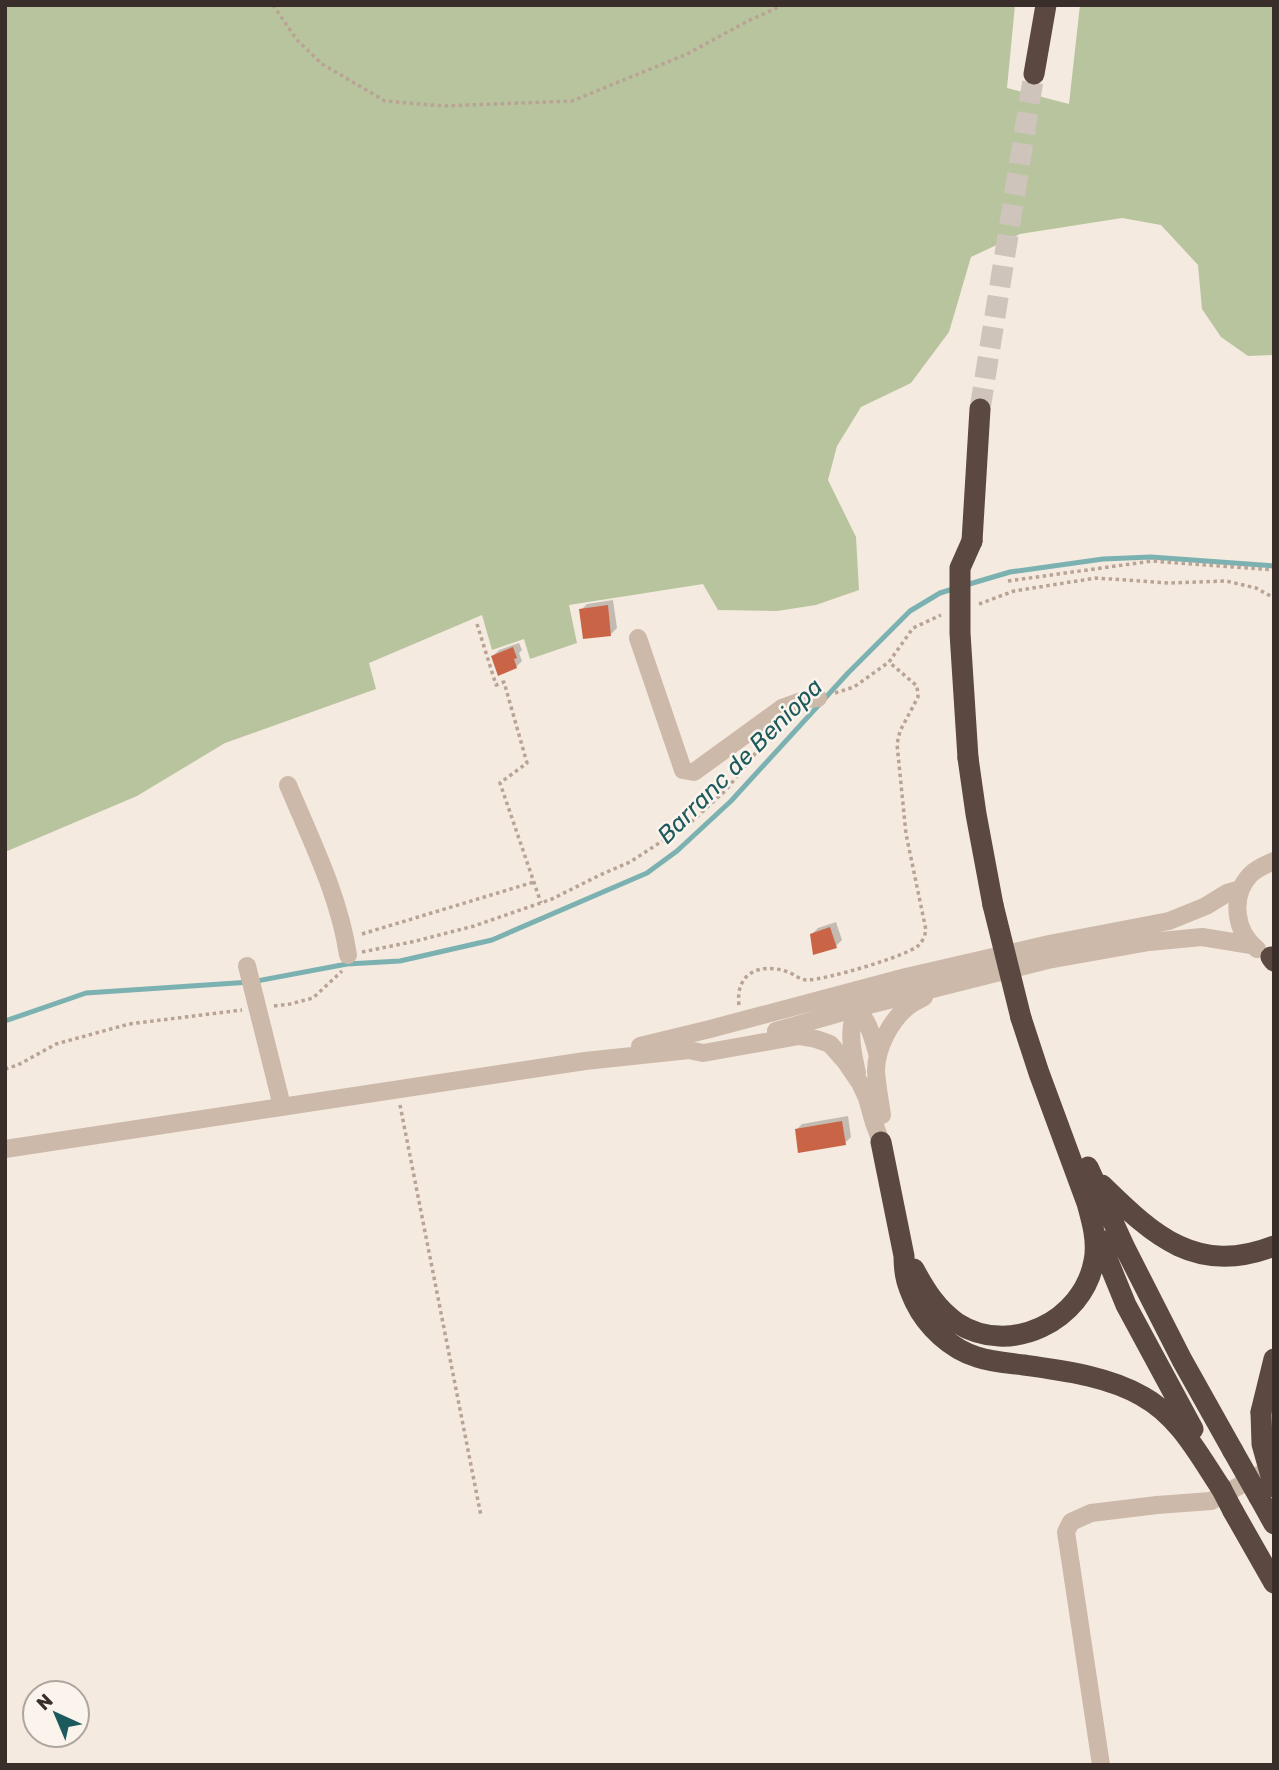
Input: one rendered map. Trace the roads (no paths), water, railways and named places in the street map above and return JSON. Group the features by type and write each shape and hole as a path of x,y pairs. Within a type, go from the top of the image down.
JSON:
{"highway":[{"path":"1034,74 1046,5"},
{"path":"980,409 972,541 960,569 960,633 975,757 976,814 1028,1015 1039,1073 1126,1305 1204,1449 1233,1511 1274,1583"},
{"path":"1028,1015 1091,1175 1125,1248 1182,1360 1233,1451 1266,1492"},
{"path":"881,1142 904,1256 904,1273 917,1306 944,1339 976,1357 1100,1379 1144,1396 1175,1421 1221,1488"},
{"path":"1091,1175 1124,1208 1161,1238 1186,1251 1207,1256 1239,1256 1274,1246"},
{"path":"904,1256 929,1295 959,1324 979,1333 1012,1337 1042,1328 1078,1299 1094,1262 1092,1219"},
{"path":"1274,1359 1261,1412 1266,1492 1274,1524"}],"street":[{"path":"638,638 682,770 694,772 782,708 818,698"},
{"path":"288,785 332,892 347,947"},
{"path":"1273,958 1251,945 1242,933 1237,918 1237,903 1249,876 1261,866 1274,861"},
{"path":"585,1061 906,977 1049,944 1169,921 1241,889"},
{"path":"860,1083 851,1032 857,1008 866,998 1119,937 1148,925"},
{"path":"5,1149 585,1061 689,1050 776,1031 1048,961 1149,942 1202,937 1251,945"},
{"path":"247,966 282,1106"},
{"path":"878,1056 896,1019 909,1005 939,988"},
{"path":"710,1029 726,1031 850,1002 871,1029 878,1056 877,1080 884,1125 881,1142"},
{"path":"689,1050 703,1053 799,1037 830,1044 860,1083 881,1142"},
{"path":"1101,1765 1066,1532 1071,1522 1091,1513 1211,1502 1274,1468"}],"waterway":[{"name":"Barranc de Beniopa","path":"966,585 1010,572 1103,559 1151,557 1274,566"},
{"name":"Barranc de Beniopa","path":"5,1021 86,993 251,982 347,964 400,961 492,940 647,873 677,851 731,801 848,673 910,611 940,593 956,588"}],"tunnel":[{"path":"980,409 1034,74"}]}
